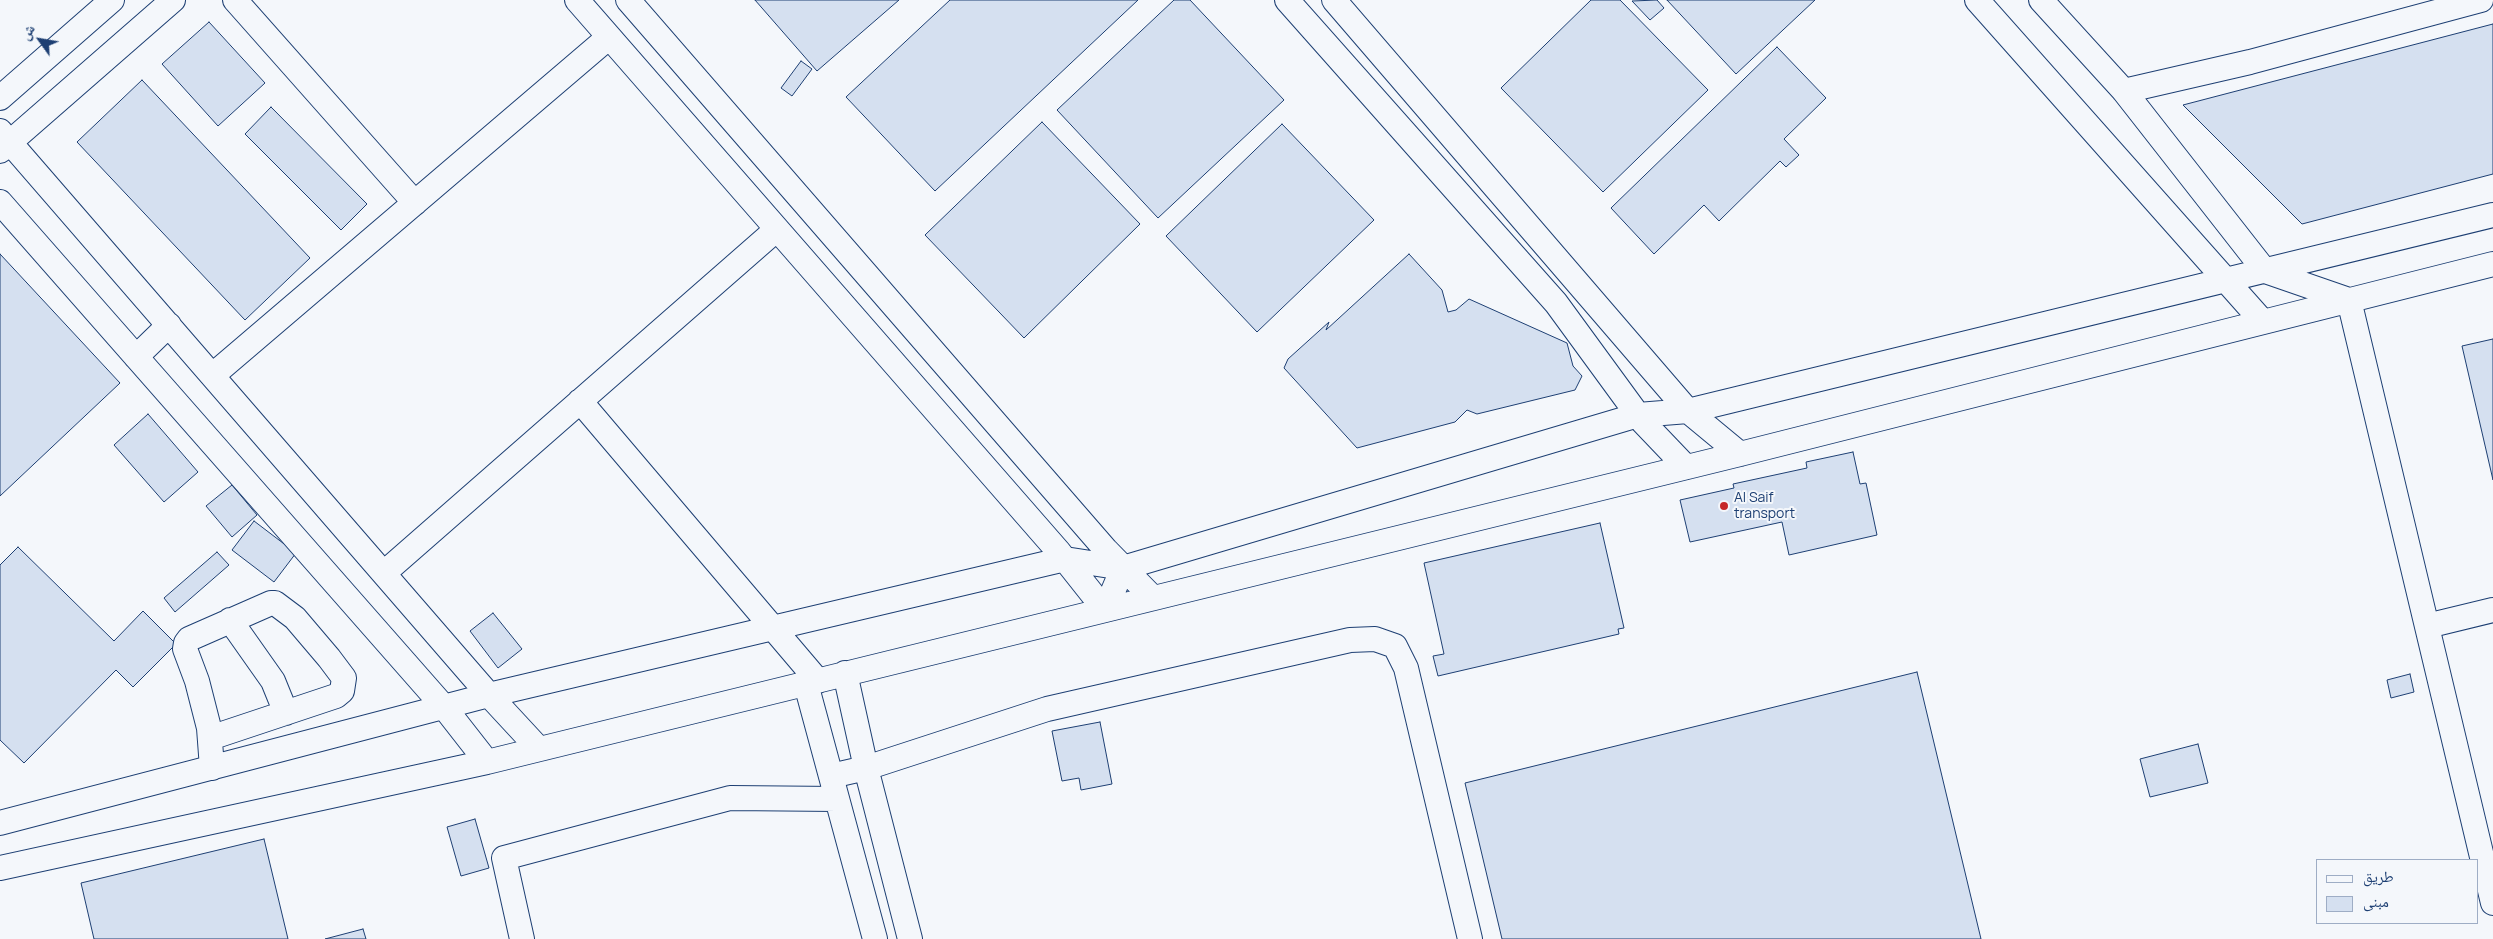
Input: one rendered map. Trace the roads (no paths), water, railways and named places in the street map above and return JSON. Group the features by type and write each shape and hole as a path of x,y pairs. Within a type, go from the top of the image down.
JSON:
{"street":[{"path":"0,98 112,0"},
{"path":"173,0 4,141 213,375 489,695 539,749"},
{"path":"234,0 415,203"},
{"path":"577,0 1065,559 1105,610"},
{"path":"628,0 1123,568 1152,598"},
{"path":"1287,0 1556,302 1638,415 1686,467"},
{"path":"1334,0 1688,411 1740,454"},
{"path":"1977,0 2263,322"},
{"path":"2043,0 2124,91 2265,271 2349,300"},
{"path":"2124,91 2250,62 2481,0"},
{"path":"213,375 610,37"},
{"path":"0,202 444,707 487,762"},
{"path":"0,823 489,695 1065,559 1123,568 1638,415 1688,411 2493,215"},
{"path":"384,573 777,229"},
{"path":"0,868 487,762 1740,454 2493,264"},
{"path":"2349,300 2493,903"},
{"path":"136,357 169,325"},
{"path":"580,401 773,628 812,682 834,787 875,939"},
{"path":"1105,610 1123,568"},
{"path":"210,738 336,696 342,691 344,678 295,618 275,603 270,603 230,620 189,639 186,643 210,738 212,768"},
{"path":"2427,626 2493,610"},
{"path":"230,620 273,681 286,713"},
{"path":"522,939 504,858 730,798 834,787 866,768 1047,709 1350,640 1375,639 1395,646 1406,668 1470,939"},
{"path":"844,673 866,768 910,939"}],"place":[{"name":"Al Saif transport","path":"1724,506"}]}
